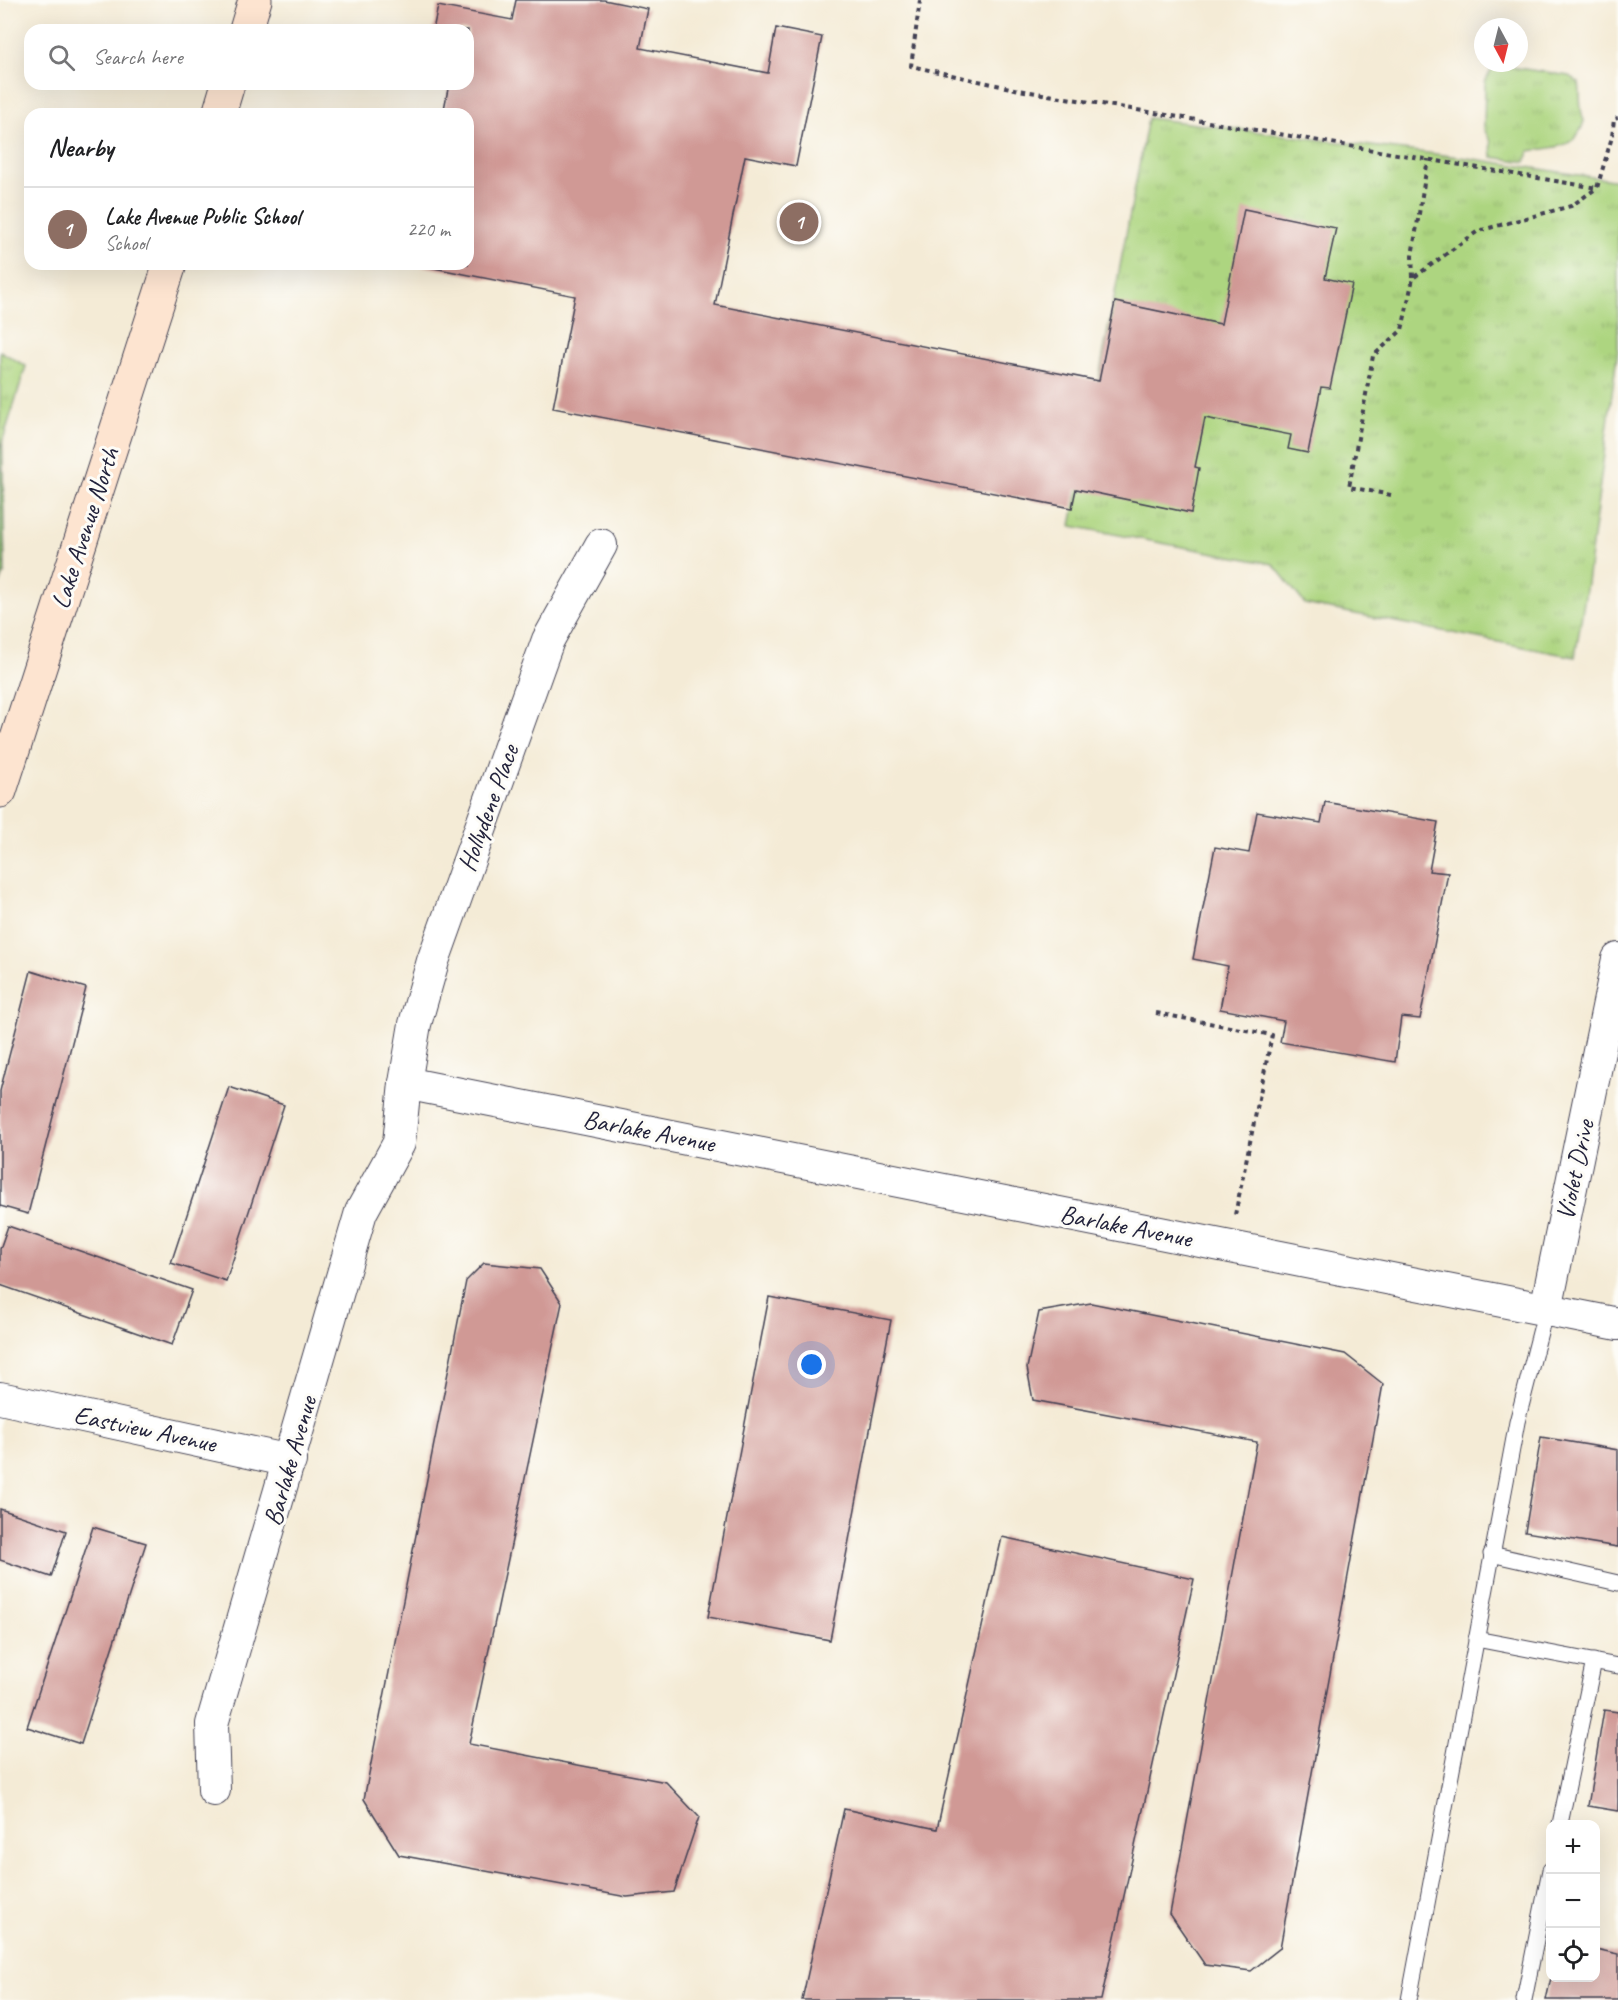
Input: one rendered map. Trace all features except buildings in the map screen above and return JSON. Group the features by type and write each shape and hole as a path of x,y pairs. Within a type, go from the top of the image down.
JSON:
{"street":[{"path":"248,24 255,0"},
{"path":"221,108 226,90"},
{"name":"Lake Avenue North","path":"0,792 168,270"},
{"name":"Hollydene Place","path":"405,1083 415,1024 433,961 548,640 601,545"},
{"name":"Violet Drive","path":"1546,1309 1618,959"},
{"name":"Barlake Avenue","path":"214,1790 212,1724 361,1212 399,1143 405,1083 1618,1324"},
{"name":"Eastview Avenue","path":"0,1398 290,1461"}],"lane":[{"path":"1409,2000 1517,1422 1546,1309"},
{"path":"1491,1554 1618,1583"},
{"path":"1476,1639 1618,1666"},
{"path":"1561,1820 1594,1661"},
{"path":"1524,2000 1550,1874"}],"path":[{"path":"920,0 911,66 1019,90 1597,188"},
{"path":"1413,278 1478,231 1571,206 1597,188 1612,137 1614,118 1618,118"},
{"path":"1391,495 1349,487 1373,356 1402,330 1413,278 1412,256 1428,159"},
{"path":"1155,1013 1272,1035 1229,1246"}],"green space":[{"path":"1528,70 1569,76 1579,83 1584,121 1580,130 1576,137 1563,145 1529,151 1526,162 1492,157 1491,142 1484,129 1485,82 1490,72 1528,72"},
{"path":"1148,118 1467,158 1618,181 1618,348 1575,657 1305,604 1273,564 1071,526"},
{"path":"0,351 26,366 0,449"},
{"path":"0,410 2,416 5,572 0,584"}],"place":[{"name":"Lake Avenue Public School","path":"799,222"}]}
